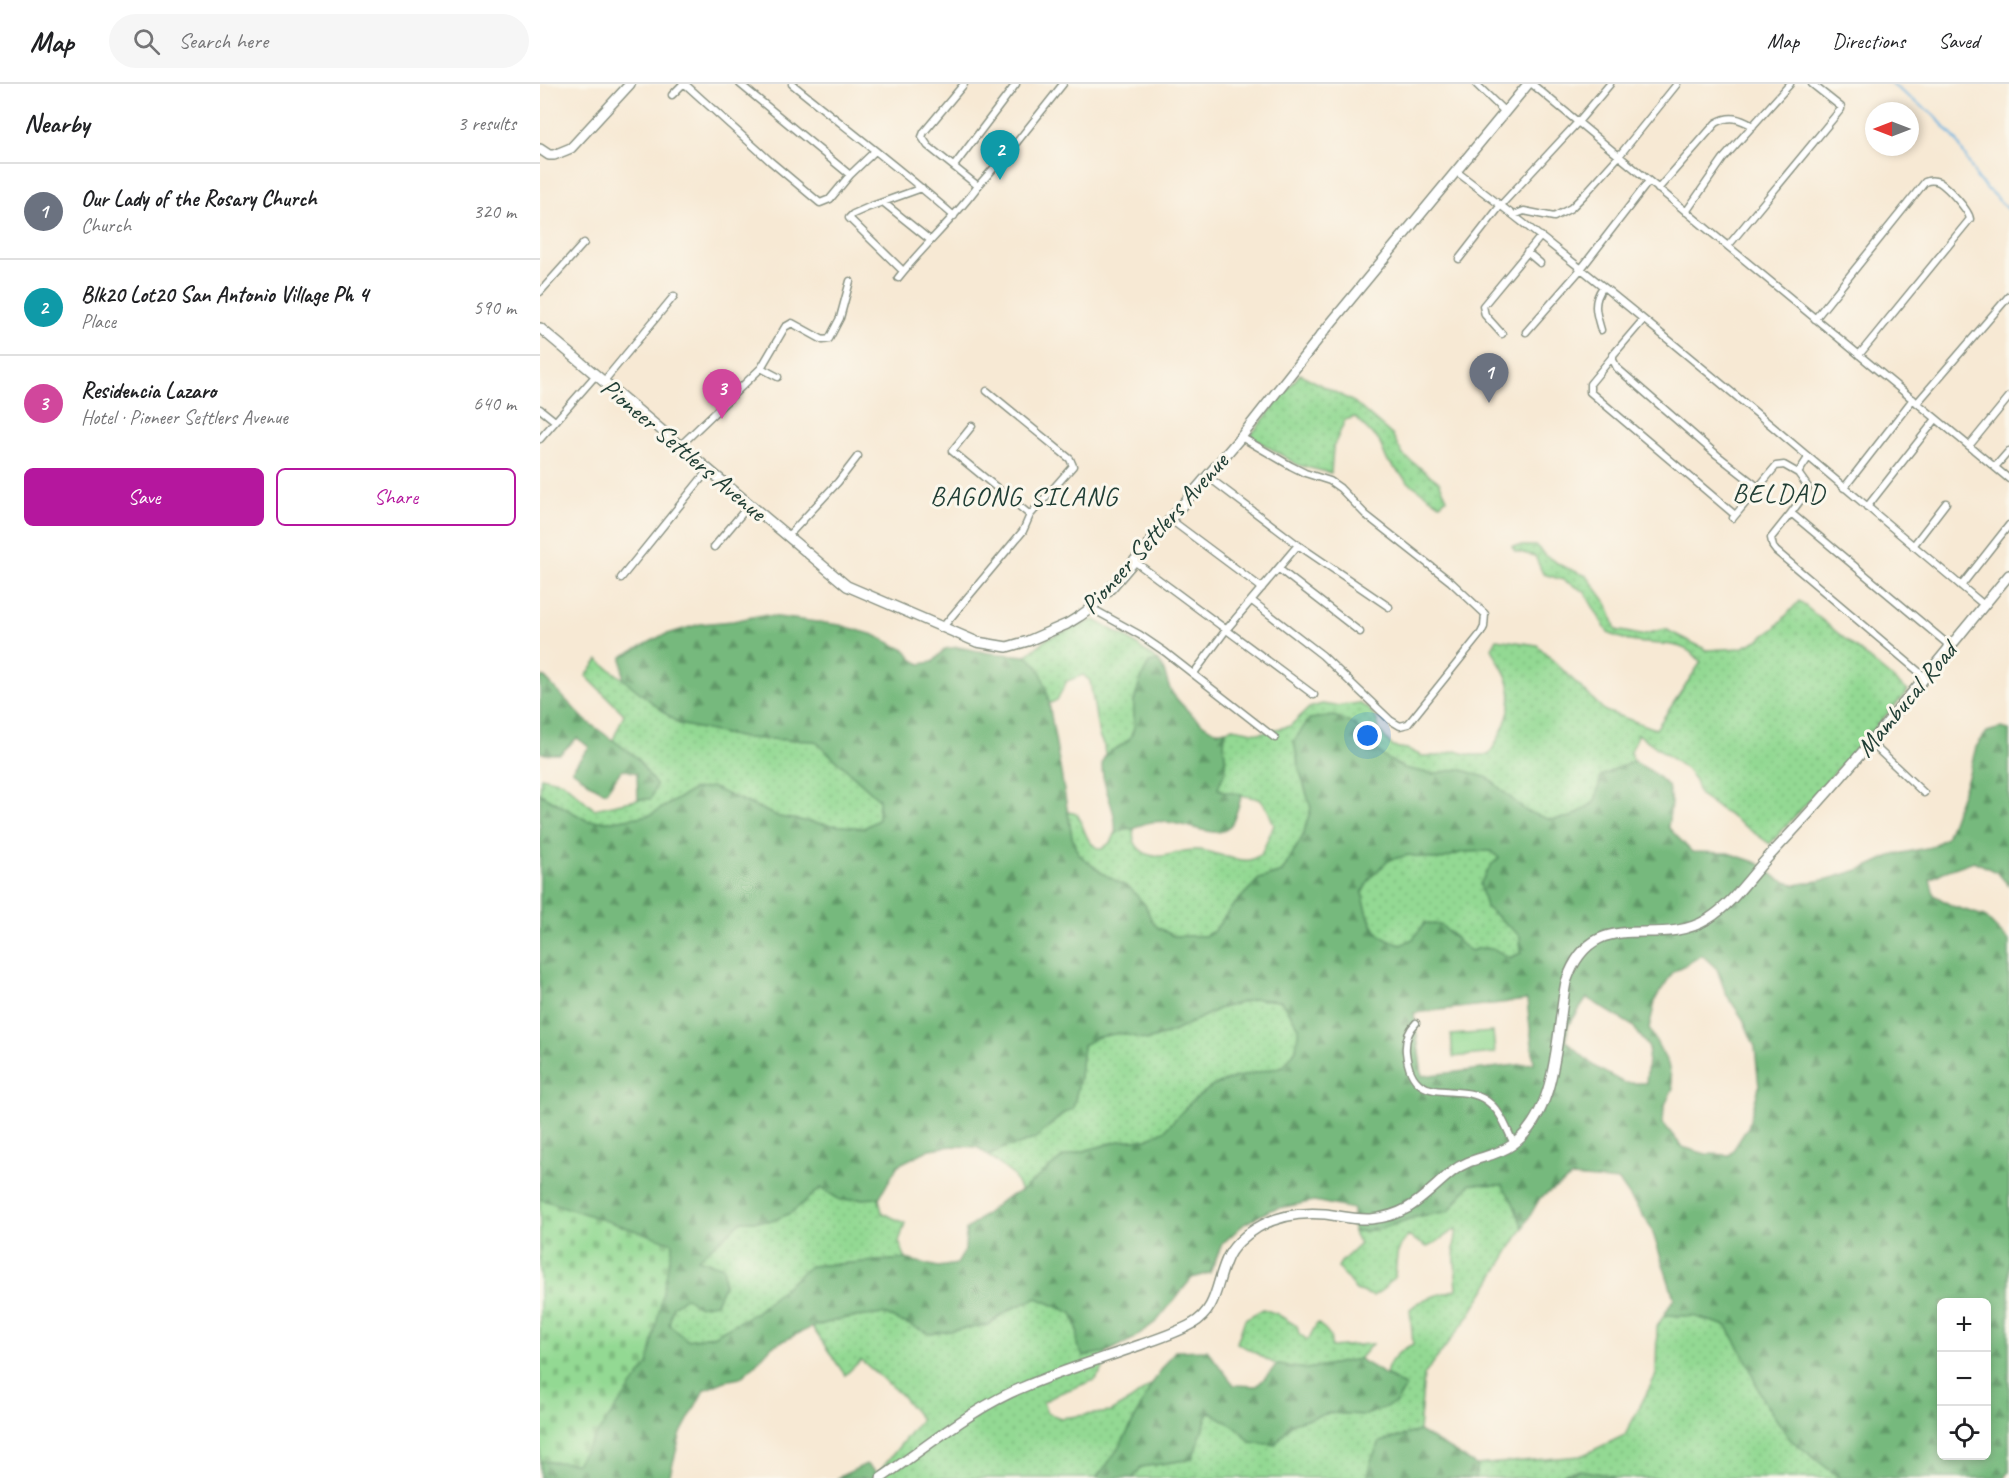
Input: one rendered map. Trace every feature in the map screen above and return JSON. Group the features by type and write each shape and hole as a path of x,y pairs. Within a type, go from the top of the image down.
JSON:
{"main road":[{"path":"540,149 549,155 554,155 571,148 630,84"},
{"name":"Pioneer Settlers Avenue","path":"540,328 847,586 978,642 1006,647 1028,641 1067,624 1091,608 1171,520 1241,437 1326,329 1530,84"},
{"name":"Mambucal Road","path":"1514,1144 1531,1124 1547,1095 1566,982 1580,952 1602,937 1682,928 1708,919 1733,898 1801,822 2009,575"},
{"path":"881,1478 999,1398 1026,1386 1156,1340 1192,1324 1212,1304 1226,1259 1235,1246 1257,1228 1294,1214 1356,1219 1390,1215 1421,1200 1462,1164 1491,1155 1514,1144"}],"street":[{"path":"672,94 684,84 815,201 825,202 830,199 850,175 874,152"},
{"path":"740,84 850,175"},
{"path":"792,84 954,216"},
{"path":"964,84 922,137 928,146 978,186"},
{"path":"954,166 1016,84"},
{"path":"898,278 1017,142 1063,84"},
{"path":"1476,84 1505,112"},
{"path":"1530,84 2009,479"},
{"path":"1459,259 1501,205 1610,84"},
{"path":"1514,215 1524,211 1547,218 1561,215 1584,195 1677,84"},
{"path":"1686,212 1723,159 1790,84"},
{"path":"1728,246 1842,109 1812,84"},
{"path":"1658,189 1722,119 1736,118 1753,126"},
{"path":"1457,172 1581,269 1984,605"},
{"path":"1815,319 1925,182 1931,180 1938,182 1968,212 1970,219 1859,355"},
{"path":"1526,332 1581,269 1649,181"},
{"path":"903,271 849,218 853,214 922,188"},
{"path":"884,203 930,240"},
{"path":"1502,334 1485,315 1483,306 1540,236"},
{"path":"540,292 584,243"},
{"path":"1527,252 1540,263"},
{"path":"681,445 761,368 789,324 823,340 831,337 840,318 850,281"},
{"path":"1601,330 1595,302 1603,288"},
{"path":"604,381 674,296"},
{"path":"1844,488 1915,401 2009,296"},
{"path":"1643,320 1590,384 1590,392 1734,517 1776,466 1784,465 1798,473 1808,487 1771,538 1771,543 1776,551 1924,677"},
{"path":"1613,356 1617,368 1758,487"},
{"path":"761,368 778,377"},
{"path":"540,439 596,375"},
{"path":"942,628 1023,531 1030,515 1070,470 1072,463 987,391"},
{"path":"1969,446 2009,397"},
{"path":"540,409 555,421"},
{"path":"1867,507 1936,419"},
{"path":"972,426 952,451 1030,515"},
{"path":"1241,437 1298,470 1330,481 1340,488 1372,520 1451,582 1485,614 1485,621 1481,633 1413,718 1408,724 1400,726 1390,720 1322,655 1252,601"},
{"path":"1995,467 2009,451"},
{"path":"788,536 838,482 858,456"},
{"path":"1798,473 1809,458"},
{"path":"621,578 709,469"},
{"path":"1207,477 1298,545 1389,607"},
{"path":"1913,546 1946,503"},
{"path":"714,548 750,504"},
{"path":"1791,513 1950,646"},
{"path":"1171,520 1262,588"},
{"path":"1961,586 2009,525"},
{"path":"1194,674 1226,630 1298,545"},
{"path":"1134,561 1314,695"},
{"path":"1279,569 1360,632"},
{"path":"1091,608 1140,635 1275,738"},
{"path":"1870,741 1923,793"},
{"path":"1416,1023 1407,1035 1406,1044 1408,1064 1419,1083 1429,1089 1473,1095 1486,1100 1496,1108 1503,1119 1514,1144"}],"green space":[{"path":"1300,374 1354,402 1393,436 1403,455 1439,482 1447,498 1440,504 1408,482 1387,460 1379,441 1355,417 1345,420 1333,448 1331,473 1298,465 1250,436"},
{"path":"1512,546 1536,546 1546,556 1562,566 1587,576 1608,605 1616,630 1641,635 1665,629 1707,650 1741,648 1758,640 1775,628 1799,601 1908,691 1770,844 1699,794 1695,780 1686,769 1638,734 1631,751 1633,761 1601,776 1595,802 1572,817 1551,820 1525,811 1488,778 1459,769 1433,774 1403,768 1384,757 1354,724 1294,741 1311,808 1303,836 1282,872 1259,879 1232,907 1214,931 1205,936 1174,936 1157,927 1145,905 1078,853 1072,837 1068,812 1077,814 1089,840 1102,849 1112,841 1115,834 1129,828 1134,829 1134,841 1140,850 1150,855 1162,856 1198,850 1230,858 1250,860 1261,855 1274,825 1268,810 1260,799 1218,789 1225,770 1226,730 1233,728 1259,733 1290,726 1309,708 1322,704 1336,706 1359,703 1369,709 1377,720 1379,730 1393,747 1407,749 1422,756 1439,756 1455,751 1471,755 1489,755 1507,718 1511,698 1507,678 1492,648 1497,639 1537,645 1605,711 1656,729 1701,662 1693,654 1677,646 1640,643 1608,633 1584,591 1563,580 1543,574 1535,556 1515,551"},
{"path":"762,615 840,625 874,635 907,651 912,659 920,664 933,662 945,649 958,647 989,653 1026,656 1036,664 1047,692 1072,837 1078,853 1100,872 1131,889 1145,905 1157,927 1173,936 1205,936 1214,931 1232,907 1259,879 1282,872 1303,836 1311,808 1294,741 1309,719 1334,716 1354,724 1384,757 1403,768 1433,774 1459,769 1488,778 1526,811 1551,820 1572,817 1595,802 1601,776 1633,761 1651,771 1668,786 1671,803 1668,827 1692,852 1728,853 1758,863 1778,879 1795,885 1828,879 1865,868 1893,855 1931,847 1946,838 1969,774 1976,747 1987,732 2001,728 2009,730 2009,886 1998,873 1974,861 1930,879 1934,895 1952,906 1984,916 2009,941 2009,1472 2005,1478 1840,1478 1790,1439 1763,1400 1747,1361 1727,1326 1693,1316 1664,1315 1674,1298 1651,1227 1619,1181 1572,1177 1540,1198 1523,1228 1512,1200 1502,1185 1470,1184 1449,1211 1415,1217 1381,1229 1353,1232 1353,1209 1314,1201 1270,1210 1244,1224 1222,1244 1210,1273 1192,1278 1157,1321 1131,1340 1107,1352 1083,1356 1077,1345 1078,1330 1072,1313 1037,1298 1011,1309 988,1325 930,1334 884,1314 845,1318 812,1327 772,1346 740,1378 725,1381 704,1390 681,1433 669,1478 540,1478 540,1461 576,1463 667,1241 540,1199 540,794 588,821 613,821 650,815 693,790 711,787 779,817 864,828 878,820 879,799 815,741 744,738 679,724 623,679 622,657 661,636 700,624","holes":["1491,851 1499,858 1491,865 1480,884 1486,907 1520,936 1521,953 1510,958 1491,949 1481,948 1471,951 1441,925 1425,923 1413,939 1401,945 1391,942 1377,932 1370,920 1362,893 1371,877 1389,860 1409,855 1439,860 1463,852","1702,955 1717,969 1726,994 1743,1019 1755,1047 1759,1087 1748,1127 1730,1155 1706,1154 1682,1147 1663,1123 1664,1107 1673,1088 1668,1064 1649,1028 1656,998 1673,972","1587,998 1633,1026 1649,1048 1646,1083 1624,1083 1595,1067 1566,1041 1568,1026","1254,999 1281,1001 1299,1027 1296,1049 1284,1066 1234,1078 1213,1086 1192,1101 1164,1131 1147,1139 1119,1141 1063,1157 1021,1191 1004,1199 966,1230 965,1250 957,1264 938,1267 906,1259 810,1266 755,1313 713,1336 687,1340 669,1324 673,1306 686,1297 697,1306 716,1303 724,1285 724,1267 698,1259 742,1221 772,1221 791,1213 821,1188 840,1200 879,1198 898,1165 930,1149 953,1146 977,1147 989,1156 1005,1147 1036,1138 1065,1112 1073,1109 1080,1077 1083,1045 1098,1037 1120,1033 1147,1040 1173,1032 1218,1009","1527,1000 1534,1063 1422,1076 1414,1013"]},
{"path":"1094,620 1129,639 1158,661 1149,663 1134,702 1134,728 1129,741 1105,755 1099,736 1090,681 1083,675 1067,681 1057,700 1049,704 1038,671 1026,656 1048,638"},
{"path":"598,660 679,724 744,738 815,741 879,799 878,820 864,828 779,817 740,799 693,790 650,815 613,821 588,821 540,794 541,777 563,782 594,809 651,798 656,785 636,757 613,740 624,714 586,676"},
{"path":"1158,661 1163,668 1171,691 1185,708 1212,729 1226,730 1225,770 1218,789 1242,794 1231,825 1223,831 1213,832 1161,821 1122,830 1115,834 1114,817 1104,783 1103,760 1109,752 1123,745 1130,738 1134,725 1134,702 1140,682 1149,663"},
{"path":"543,676 585,720 636,757 656,785 651,799 638,799 637,773 622,769 606,792 572,770 589,747 577,738 560,754 540,752 540,679"},
{"path":"1491,851 1500,858 1486,907 1520,936 1521,953 1509,958 1491,949 1481,948 1471,951 1450,932 1425,923 1413,939 1402,945 1384,937 1373,926 1362,893 1371,877 1389,860 1409,855 1439,860 1463,852"},
{"path":"1254,999 1281,1001 1299,1027 1296,1049 1284,1066 1234,1078 1213,1086 1192,1101 1164,1131 1147,1139 1119,1141 1063,1157 1021,1191 1013,1175 989,1156 1005,1147 1036,1138 1065,1112 1073,1109 1080,1077 1083,1044 1098,1037 1120,1033 1147,1040 1173,1032 1218,1009"},
{"path":"1493,1032 1495,1053 1453,1057 1451,1035"},
{"path":"1470,1184 1503,1185 1512,1200 1523,1228 1469,1316 1424,1375 1419,1431 1380,1442 1370,1463 1368,1478 1133,1478 1141,1467 1192,1459 1209,1411 1239,1429 1250,1442 1292,1423 1329,1413 1366,1415 1406,1387 1386,1374 1387,1369 1395,1356 1413,1344 1410,1309 1427,1298 1457,1289 1454,1247 1457,1229 1427,1247 1408,1236 1397,1255 1395,1276 1385,1288 1373,1296 1356,1290 1338,1267 1360,1244 1353,1232 1381,1229 1415,1217 1449,1211"},
{"path":"821,1187 840,1200 879,1198 882,1213 905,1223 899,1242 906,1259 810,1266 755,1313 713,1336 687,1340 669,1324 673,1306 686,1297 716,1303 724,1285 723,1267 697,1259 742,1221 772,1221 791,1212"},
{"path":"540,1199 673,1243 648,1364 576,1463 540,1461"},
{"path":"1037,1298 1072,1313 1078,1330 1077,1345 1083,1356 1107,1352 1103,1369 1095,1380 1043,1402 1047,1413 1061,1418 1110,1412 1152,1384 1121,1445 1096,1478 874,1478 921,1419 900,1394 861,1360 845,1375 812,1327 845,1318 884,1314 931,1334 988,1325 1011,1309"},
{"path":"1263,1309 1297,1326 1299,1334 1308,1340 1317,1323 1328,1333 1331,1347 1372,1344 1359,1359 1307,1369 1277,1365 1237,1343 1245,1319"},
{"path":"1664,1315 1693,1316 1727,1326 1747,1361 1763,1400 1790,1439 1840,1478 1613,1478 1612,1476 1567,1472 1558,1478 1476,1478 1476,1465 1581,1456 1625,1435 1656,1375 1657,1327"},
{"path":"1207,1350 1234,1385 1257,1386 1277,1365 1307,1369 1359,1359 1406,1387 1396,1403 1366,1415 1329,1413 1292,1423 1275,1445 1250,1442 1239,1429 1209,1411 1192,1459 1141,1467 1133,1478 1096,1478 1120,1445 1154,1381 1175,1351"},
{"path":"1419,1431 1476,1465 1476,1478 1368,1478 1370,1463 1380,1442"},
{"path":"866,1464 878,1473 874,1478 837,1478"},
{"path":"1580,1470 1613,1476 1613,1478 1558,1478 1567,1472"}],"waterway":[{"path":"1891,84 1934,115 1957,141 1978,180 2009,210"}],"place":[{"name":"Blk20 Lot20 San Antonio Village Ph 4","path":"1000,180"},
{"name":"Our Lady of the Rosary Church","path":"1489,403"},
{"name":"Residencia Lazaro","path":"722,419"}],"district":[{"name":"BELDAD","path":"1779,493"},
{"name":"BAGONG SILANG","path":"1024,496"}]}
